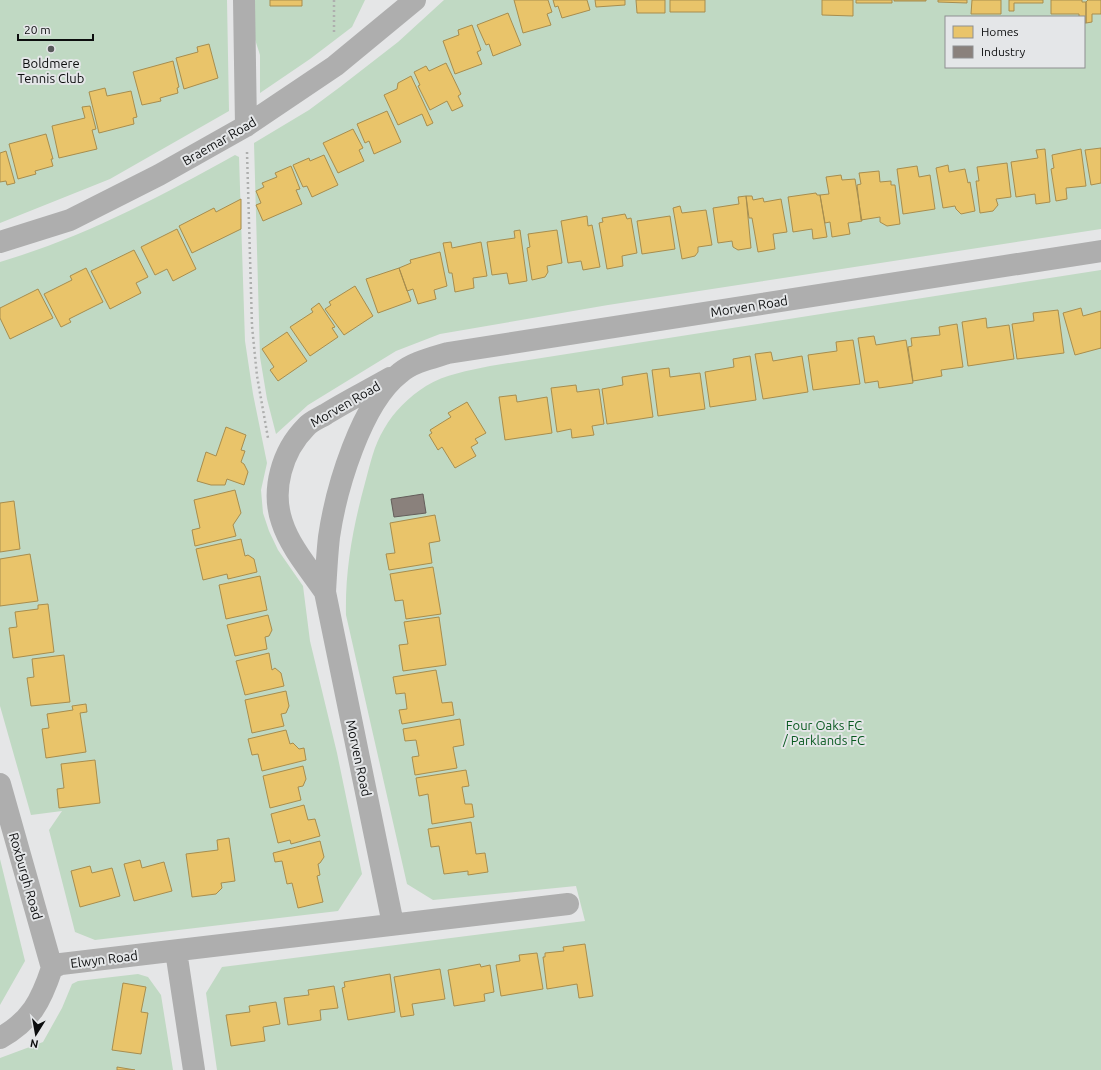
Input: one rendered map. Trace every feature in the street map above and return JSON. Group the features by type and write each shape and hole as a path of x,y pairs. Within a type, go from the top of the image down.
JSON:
{"street":[{"path":"244,0 246,126"},
{"name":"Braemar Road","path":"0,242 70,220 159,175 246,126 335,66 415,0"},
{"name":"Morven Road","path":"325,592 290,540 282,523 278,508 278,491 284,459 295,440 307,426 413,365 448,353 1101,251"},
{"name":"Morven Road","path":"393,924 325,592 329,537 337,496 347,466 372,408 384,389 400,373"},
{"name":"Roxburgh Road","path":"0,784 52,968"},
{"path":"194,1070 176,951 568,904"},
{"name":"Elwyn Road","path":"0,1038 14,1030 32,1013 44,991 52,968 61,964 79,960 176,951"}],"path":[{"path":"246,126 252,326 257,376 266,430 281,472"}],"green space":[{"path":"0,0 227,0 229,111 110,179 0,223"},
{"path":"253,0 365,0 352,27 310,59 260,93 260,55 253,33"},
{"path":"444,0 1101,0 1101,229 608,305 440,334 396,351 308,405 276,434 267,399 260,357 254,143 309,110 398,42"},
{"path":"235,155 239,157 245,341 253,394 267,463 261,490 263,513 269,531 278,550 303,586 310,641 337,753 362,874 338,911 95,940 75,932 49,830 62,811 31,815 0,706 0,262 32,252 121,215"},
{"name":"Four Oaks FC / Parklands FC","path":"1101,270 1101,1070 217,1070 206,993 222,967 585,921 576,886 433,900 407,884 346,615 346,598 348,565 357,516 375,448 392,416 408,400 433,382 457,373 490,366"},
{"path":"0,859 25,961 0,1005"},
{"path":"138,974 148,977 161,995 173,1070 0,1070 0,1058 43,1042 62,1008 72,984 78,981"}],"building: Homes":[{"path":"270,0 302,0 302,6 270,6"},
{"path":"514,0 548,0 552,12 547,14 551,25 523,33"},
{"path":"553,0 587,0 590,10 562,18 558,6 555,7"},
{"path":"595,0 625,0 625,5 596,7"},
{"path":"636,0 665,0 665,13 637,13"},
{"path":"670,0 705,0 705,12 670,12"},
{"path":"822,0 853,0 853,16 822,15"},
{"path":"856,0 892,0 892,3 856,3"},
{"path":"926,0 926,1 894,1"},
{"path":"938,0 967,0 967,3 938,2"},
{"path":"972,0 1001,0 1001,14 971,14"},
{"path":"1009,0 1043,0 1043,3 1014,3 1014,11 1009,11"},
{"path":"1051,0 1082,0 1082,2 1086,2 1086,23 1085,16 1079,16 1079,14 1051,14"},
{"path":"1088,0 1101,0 1101,14 1092,14 1092,22 1086,23 1086,2"},
{"path":"508,13 521,45 493,56 489,44 486,45 477,25"},
{"path":"472,25 481,50 477,52 482,64 455,74 443,41 459,35 458,30"},
{"path":"209,44 218,78 184,89 176,58 198,52 197,47"},
{"path":"173,61 179,87 177,88 178,93 160,98 161,101 142,105 133,72"},
{"path":"446,63 461,94 458,96 463,106 452,111 447,101 430,110 418,86 420,85 414,72 426,66 429,71"},
{"path":"411,76 433,123 427,126 422,114 398,125 384,95 397,89 398,83"},
{"path":"105,88 107,96 131,91 137,117 133,118 134,124 99,133 89,92"},
{"path":"90,106 96,129 92,130 97,149 59,158 52,126 85,118 82,107"},
{"path":"387,111 401,142 374,154 369,141 365,143 357,124"},
{"path":"353,129 363,148 359,150 364,161 338,173 323,143"},
{"path":"46,134 53,159 51,159 53,166 35,171 36,174 18,179 9,144"},
{"path":"1101,148 1101,183 1091,185 1085,150"},
{"path":"1045,149 1050,202 1036,204 1035,194 1016,197 1011,162 1038,158 1036,150"},
{"path":"1081,149 1086,186 1066,188 1067,199 1056,201 1051,169 1054,168 1052,155"},
{"path":"6,151 15,183 7,185 6,181 0,182 0,153"},
{"path":"324,155 338,185 312,197 307,186 303,187 293,165 309,158 310,161"},
{"path":"1007,163 1011,197 996,199 998,205 993,211 980,213 976,181 979,181 977,167"},
{"path":"948,165 949,172 965,169 968,183 970,182 975,211 961,214 955,206 943,208 936,168"},
{"path":"291,166 300,189 296,190 302,204 263,221 256,205 261,203 256,191 264,187 262,183 277,177 275,173"},
{"path":"917,166 919,177 930,175 935,209 903,214 897,169"},
{"path":"879,171 880,182 891,181 891,185 895,185 900,224 887,226 880,222 880,217 861,220 857,185 861,184 859,173"},
{"path":"841,175 842,180 855,179 862,221 848,223 850,234 832,237 830,222 825,223 820,195 829,194 826,177"},
{"path":"816,193 817,195 820,195 827,237 813,239 812,229 793,232 788,197"},
{"path":"746,196 751,248 738,250 733,247 732,241 718,243 713,208 739,204 738,197"},
{"path":"746,196 752,196 753,200 763,198 764,202 781,199 787,232 773,234 775,249 758,252 752,218 749,218"},
{"path":"241,199 241,229 192,253 179,226 214,208 216,212"},
{"path":"680,206 682,213 706,210 712,245 698,247 698,252 695,256 682,259 673,208"},
{"path":"625,214 627,219 631,218 637,253 622,256 623,266 607,269 599,223 603,222 602,218"},
{"path":"587,216 588,226 592,225 600,267 583,270 581,261 568,263 561,221"},
{"path":"670,216 675,249 642,254 637,221"},
{"path":"177,229 196,269 173,281 167,269 155,275 141,247"},
{"path":"520,230 527,281 509,284 507,273 492,275 487,242 515,238 514,231"},
{"path":"557,230 562,263 547,266 548,272 545,277 532,280 527,248 530,247 528,234"},
{"path":"451,242 452,248 481,242 487,276 473,278 474,288 455,292 452,273 449,273 443,243"},
{"path":"134,250 148,277 136,283 141,293 110,309 91,271"},
{"path":"440,252 447,286 434,290 436,299 418,304 413,289 407,291 399,268 411,263 410,260"},
{"path":"86,268 103,302 69,319 71,322 61,327 44,294 72,280 70,276"},
{"path":"399,268 411,301 378,313 366,279"},
{"path":"355,286 373,316 344,335 325,309 331,305 329,302"},
{"path":"38,289 53,318 10,339 0,318 0,308"},
{"path":"319,303 335,327 332,328 338,337 310,356 290,327 313,312 311,309"},
{"path":"1081,308 1083,316 1101,311 1101,348 1075,355 1063,313"},
{"path":"1058,310 1064,353 1017,359 1012,324 1034,321 1033,313"},
{"path":"986,318 987,328 1009,325 1014,359 968,366 962,322"},
{"path":"957,324 963,367 941,370 942,376 913,381 908,347 912,346 911,338 940,335 939,327"},
{"path":"287,332 307,361 278,381 270,370 274,367 262,349"},
{"path":"874,336 876,345 906,340 913,383 879,388 878,381 865,383 858,338"},
{"path":"853,340 860,384 813,390 808,355 837,351 836,342"},
{"path":"771,352 773,361 802,356 808,392 763,399 755,354"},
{"path":"750,356 756,400 710,407 705,372 734,367 733,359"},
{"path":"669,368 670,377 700,373 705,409 658,416 652,370"},
{"path":"647,373 653,417 607,424 602,389 623,385 622,377"},
{"path":"576,385 577,392 599,389 604,424 592,426 594,435 572,438 571,429 557,432 551,388"},
{"path":"516,395 517,402 547,397 552,433 505,440 499,397"},
{"path":"467,402 486,433 475,439 478,443 471,447 476,456 455,468 442,447 438,450 429,435 432,433 430,430 451,417 448,413"},
{"path":"226,427 246,435 241,450 245,451 241,462 244,464 248,472 244,485 227,479 225,485 211,485 197,481 206,452 216,456"},
{"path":"235,490 241,513 233,525 236,536 195,546 192,530 200,528 194,500"},
{"path":"14,501 20,549 0,552 0,503"},
{"path":"435,515 440,541 429,543 432,563 389,570 386,554 395,553 390,523"},
{"path":"241,539 245,556 248,555 254,559 257,572 228,579 227,574 203,580 196,549"},
{"path":"30,554 38,601 0,606 0,559"},
{"path":"433,567 441,614 406,619 403,600 395,601 390,574"},
{"path":"260,576 267,610 226,619 219,585"},
{"path":"48,604 54,652 13,658 9,628 17,627 15,612 38,609 38,605"},
{"path":"268,615 272,630 269,636 265,637 267,649 235,656 227,625"},
{"path":"439,617 446,665 403,671 399,645 408,644 404,622"},
{"path":"269,653 272,670 275,668 281,673 284,686 245,695 236,661"},
{"path":"64,655 70,702 31,706 27,678 34,677 32,659"},
{"path":"436,670 442,703 452,702 454,715 402,724 399,710 407,709 405,693 396,694 393,677"},
{"path":"286,691 289,706 286,713 281,714 284,726 252,733 245,700"},
{"path":"86,704 87,712 80,713 86,752 46,758 42,729 49,728 47,714 73,710 72,706"},
{"path":"460,719 464,745 453,747 457,768 415,775 412,757 419,756 416,740 405,741 403,729"},
{"path":"286,730 290,744 293,743 299,749 304,748 306,760 262,771 258,754 252,755 248,739"},
{"path":"95,760 100,803 59,808 57,789 64,788 61,764"},
{"path":"303,766 306,779 303,786 298,787 301,800 270,808 263,776"},
{"path":"466,770 469,786 462,787 465,804 472,804 474,817 432,824 428,794 419,796 416,778"},
{"path":"304,805 308,820 315,819 320,836 291,844 290,840 278,843 271,814"},
{"path":"471,822 476,854 485,853 488,872 468,875 468,871 444,874 439,846 431,847 428,829"},
{"path":"229,838 235,881 221,883 222,888 216,894 192,897 186,854 218,850 217,840"},
{"path":"320,841 324,857 318,864 320,875 317,876 323,902 298,908 292,883 287,884 282,861 275,862 273,853"},
{"path":"140,860 142,868 164,862 172,891 134,901 124,864"},
{"path":"90,866 92,873 112,868 120,896 80,907 71,871"},
{"path":"585,944 593,996 579,998 577,984 547,989 543,957 545,957 545,953 564,951 563,947"},
{"path":"537,953 543,989 501,996 496,965 520,961 519,955"},
{"path":"480,964 481,967 490,965 494,992 484,994 485,1001 454,1006 448,970"},
{"path":"440,969 445,999 412,1004 414,1015 401,1017 394,977"},
{"path":"390,974 395,1012 348,1020 342,988 345,987 344,982"},
{"path":"123,983 146,987 141,1012 148,1013 141,1054 112,1050"},
{"path":"334,986 338,1008 320,1010 321,1020 288,1025 284,998 309,995 308,990"},
{"path":"276,1002 280,1024 263,1027 265,1041 231,1046 226,1015 250,1012 249,1006"},
{"path":"117,1067 135,1070 117,1070"}],"building: Industry":[{"path":"423,494 426,513 394,517 391,499"}],"place":[{"name":"Boldmere Tennis Club","path":"51,49"}]}
